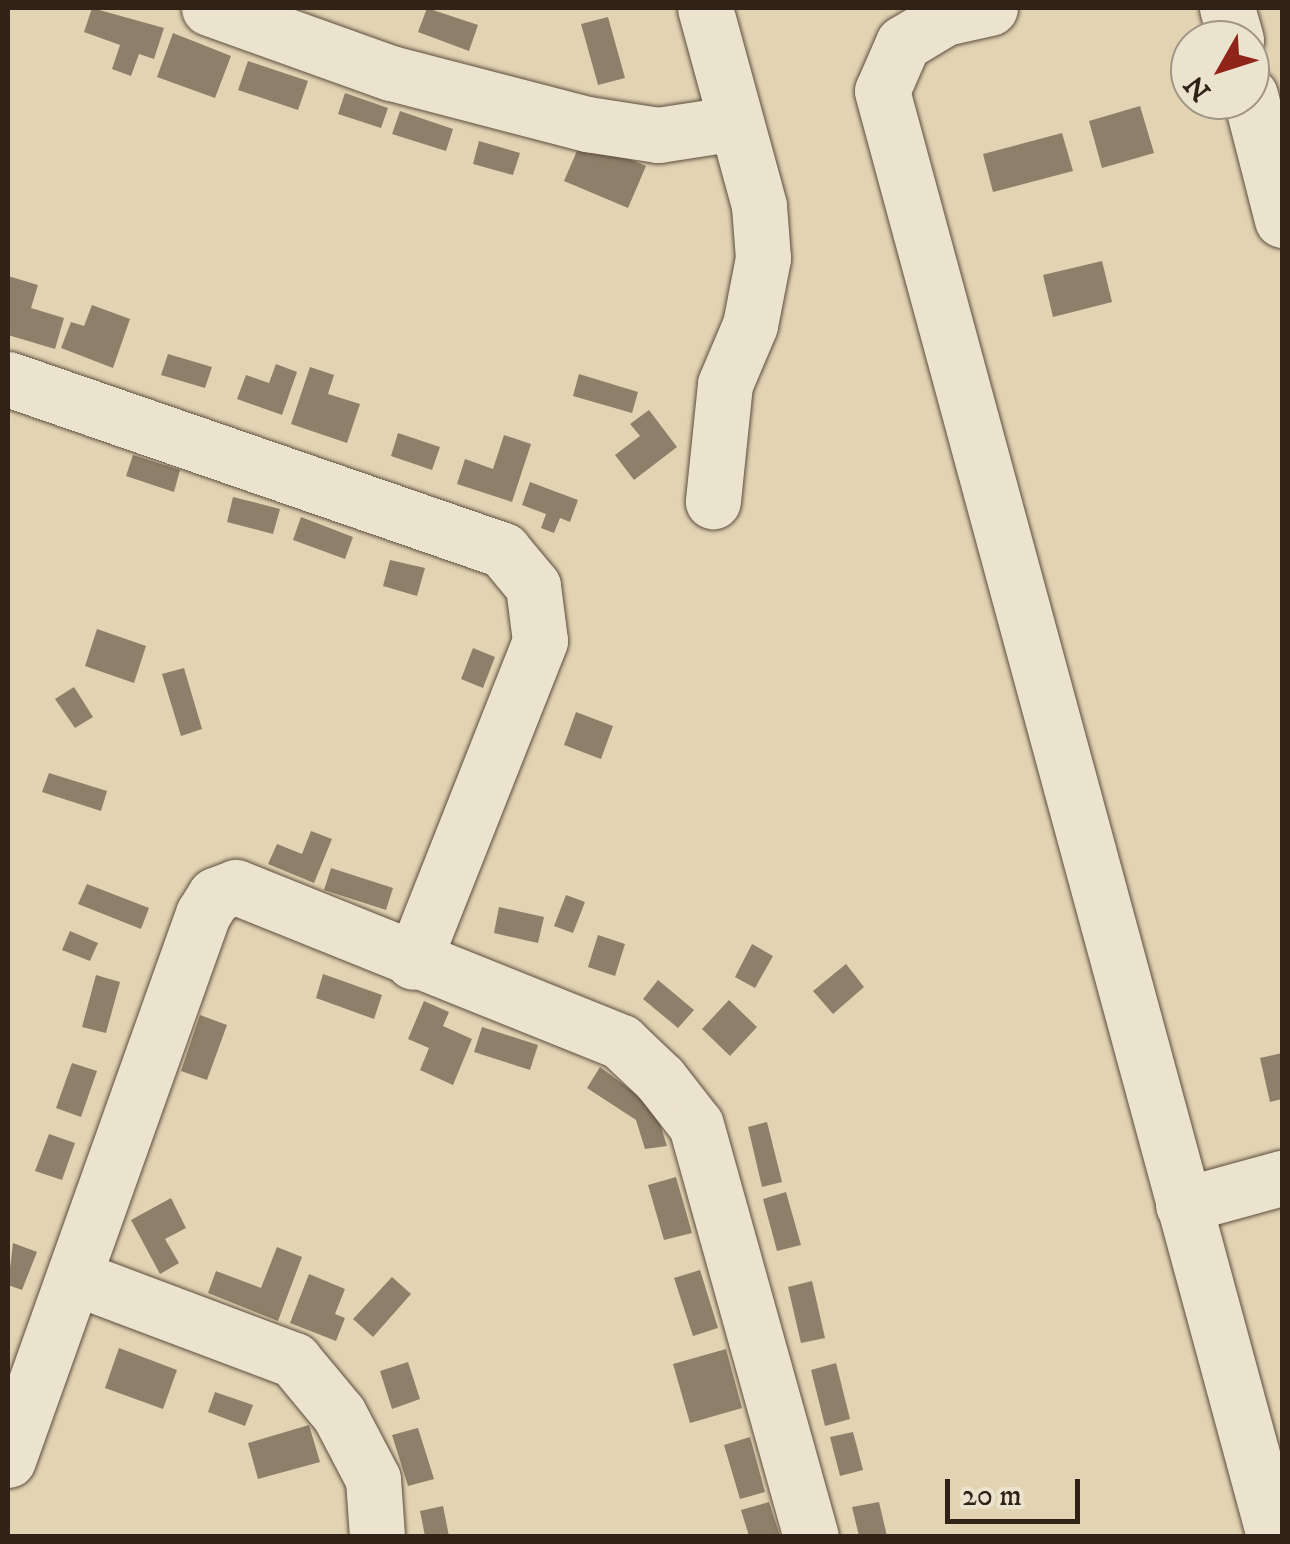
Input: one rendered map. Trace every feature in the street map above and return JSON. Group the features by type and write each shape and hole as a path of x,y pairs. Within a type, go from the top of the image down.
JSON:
{"street":[{"path":"209,8 391,73 587,124 658,135 736,123"},
{"path":"705,8 759,206 763,258 750,325 726,384 713,501"},
{"path":"990,8 944,18 904,42 882,91 1274,1536"},
{"path":"1257,120 1282,220"},
{"path":"8,378 503,550 533,586 540,640 412,962"},
{"path":"8,1460 215,895 236,887 412,962 621,1042 696,1125 811,1536"},
{"path":"1184,1205 1282,1178"},
{"path":"76,1278 294,1360 339,1414 373,1480 377,1536"}],"building":[{"path":"92,8 164,28 154,59 139,54 131,76 112,69 120,45 84,32"},
{"path":"427,8 478,25 469,51 418,32"},
{"path":"608,17 625,78 598,85 581,24"},
{"path":"173,33 231,56 215,98 157,77"},
{"path":"248,61 308,81 298,110 238,90"},
{"path":"345,93 388,108 381,128 338,114"},
{"path":"1140,106 1154,153 1102,168 1089,121"},
{"path":"400,111 453,129 446,151 392,134"},
{"path":"1062,133 1073,171 993,192 983,154"},
{"path":"582,139 646,166 628,208 564,181"},
{"path":"479,141 520,153 513,175 473,164"},
{"path":"1102,261 1112,302 1053,317 1043,275"},
{"path":"8,276 38,285 31,308 64,318 55,349 8,335"},
{"path":"92,305 130,319 113,368 61,348 71,322 84,326"},
{"path":"168,354 212,367 205,388 161,375"},
{"path":"276,364 297,372 282,415 237,399 246,375 269,383"},
{"path":"310,367 334,375 328,394 360,404 347,443 291,424"},
{"path":"579,374 638,392 632,413 573,396"},
{"path":"649,410 677,447 634,480 615,455 640,436 630,424"},
{"path":"398,433 440,447 432,470 391,456"},
{"path":"504,435 531,444 512,502 457,484 465,459 493,469"},
{"path":"133,455 180,470 174,492 126,476"},
{"path":"530,482 578,500 570,522 560,518 554,533 541,528 546,514 522,505"},
{"path":"233,497 280,509 273,534 227,522"},
{"path":"301,517 353,537 345,559 293,540"},
{"path":"390,560 425,568 417,596 383,586"},
{"path":"97,629 146,646 134,683 85,666"},
{"path":"473,648 495,657 483,688 461,679"},
{"path":"184,668 202,729 181,736 162,674"},
{"path":"74,687 93,717 75,728 55,699"},
{"path":"576,712 613,726 601,759 564,745"},
{"path":"49,773 107,791 101,811 42,792"},
{"path":"311,831 332,839 314,883 268,864 277,844 302,854"},
{"path":"331,868 393,888 386,910 324,890"},
{"path":"87,884 149,908 141,929 78,904"},
{"path":"566,895 585,902 573,933 554,926"},
{"path":"499,907 544,917 538,943 494,933"},
{"path":"70,931 98,943 90,961 62,950"},
{"path":"598,935 625,944 615,976 588,967"},
{"path":"752,944 773,956 755,988 735,977"},
{"path":"846,964 864,987 833,1014 813,991"},
{"path":"323,974 382,995 374,1019 316,998"},
{"path":"96,975 120,982 106,1033 82,1027"},
{"path":"658,980 694,1010 678,1028 643,999"},
{"path":"729,1000 757,1027 730,1056 702,1029"},
{"path":"424,1001 449,1012 443,1026 472,1039 453,1085 420,1070 429,1048 408,1039"},
{"path":"200,1015 227,1025 207,1080 181,1071"},
{"path":"482,1027 538,1045 530,1070 474,1052"},
{"path":"1282,1053 1282,1099 1270,1102 1260,1058"},
{"path":"72,1063 97,1071 81,1117 56,1108"},
{"path":"600,1067 655,1108 667,1146 645,1149 636,1120 587,1088"},
{"path":"767,1122 782,1182 762,1187 748,1127"},
{"path":"49,1134 75,1143 62,1180 35,1171"},
{"path":"676,1177 692,1233 664,1240 648,1185"},
{"path":"786,1192 801,1245 777,1251 763,1199"},
{"path":"171,1198 186,1228 165,1239 179,1263 160,1274 131,1220"},
{"path":"13,1243 37,1252 22,1290 8,1285"},
{"path":"277,1247 302,1257 278,1321 208,1293 216,1271 261,1288"},
{"path":"700,1270 718,1328 693,1336 674,1278"},
{"path":"309,1274 345,1289 335,1314 345,1318 336,1341 290,1323"},
{"path":"392,1277 411,1294 373,1337 353,1319"},
{"path":"812,1281 825,1338 801,1343 788,1287"},
{"path":"119,1348 177,1370 163,1409 105,1388"},
{"path":"726,1349 742,1408 690,1423 673,1364"},
{"path":"408,1362 420,1399 392,1409 380,1371"},
{"path":"836,1363 850,1419 825,1426 811,1370"},
{"path":"215,1392 253,1405 245,1426 208,1412"},
{"path":"309,1425 320,1462 258,1479 248,1443"},
{"path":"418,1428 434,1479 408,1486 392,1435"},
{"path":"853,1432 863,1470 840,1476 830,1437"},
{"path":"750,1437 765,1492 740,1499 724,1445"},
{"path":"769,1502 780,1536 749,1536 741,1510"},
{"path":"879,1502 887,1536 859,1536 852,1507"},
{"path":"443,1506 449,1536 425,1536 420,1511"}]}
